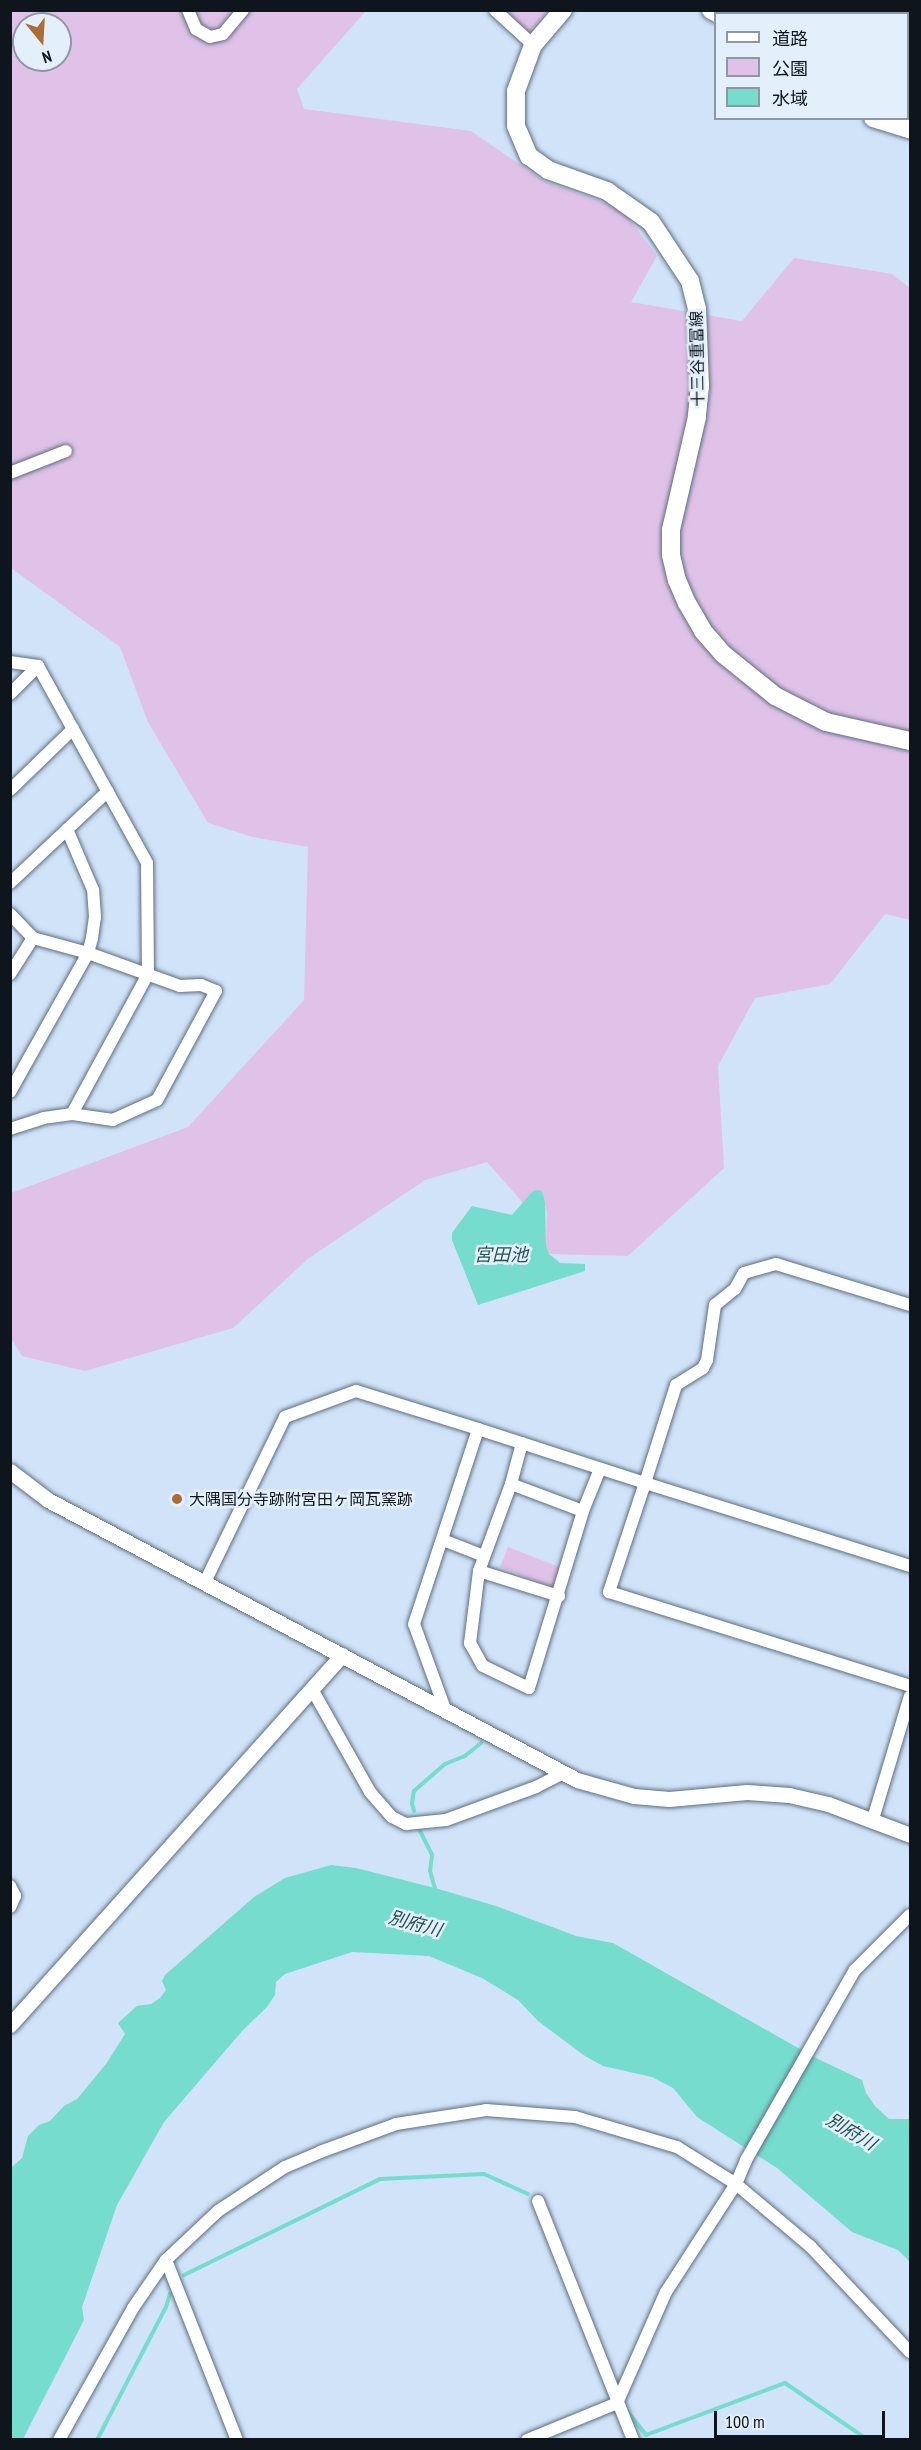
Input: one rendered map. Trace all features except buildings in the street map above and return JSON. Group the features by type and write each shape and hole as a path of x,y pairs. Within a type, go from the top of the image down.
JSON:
{"main road":[{"name":"十三谷重富線","path":"563,10 545,28 533,45 516,91 516,126 529,156 548,170 607,191 637,211 663,237 690,281 697,309 700,386 695,428 671,530 672,555 677,580 687,603 703,631 723,654 775,696 826,722 910,741"},
{"path":"880,120 910,129"}],"street":[{"path":"188,10 196,29 210,37 223,34 243,10"},
{"path":"495,10 533,45"},
{"path":"10,473 66,451"},
{"path":"10,662 38,666"},
{"path":"10,693 38,666"},
{"path":"38,666 147,863 148,974 72,1114"},
{"path":"10,790 73,729"},
{"path":"10,883 108,791"},
{"path":"10,1092 88,953 95,917 93,890 67,829"},
{"path":"10,914 33,938 88,953 180,986 201,986 216,992 158,1100 113,1120 72,1114 44,1118 10,1129"},
{"path":"10,974 33,938"},
{"path":"910,1305 776,1263 744,1273 735,1289 714,1305 707,1360 703,1368 696,1375 680,1380 676,1385 609,1592 910,1686"},
{"path":"205,1582 285,1417 356,1392 910,1566"},
{"path":"445,1710 414,1624 478,1429"},
{"path":"522,1443 511,1484 479,1571 470,1643 483,1666 529,1688 584,1511 600,1470"},
{"path":"10,1471 48,1500 578,1780 634,1796 669,1799 747,1792 789,1795 828,1804 873,1819 910,1835"},
{"path":"511,1484 584,1511"},
{"path":"443,1540 484,1556"},
{"path":"479,1571 559,1596"},
{"path":"10,2025 342,1655"},
{"path":"312,1689 370,1791 392,1817 406,1824 446,1820 536,1787 563,1773"},
{"path":"873,1819 910,1696"},
{"path":"10,1886 15,1896 10,1907"},
{"path":"527,2439 617,2403 666,2292 736,2184 746,2160 855,1970 910,1915"},
{"path":"59,2439 133,2308 166,2260 218,2211 285,2167 396,2124 486,2110 575,2117 677,2147 736,2184 810,2246 910,2352"},
{"path":"538,2201 633,2439"},
{"path":"166,2260 237,2439"}],"green space":[{"path":"11,11 363,11 365,12 297,89 304,109 471,131 544,181 622,209 657,256 631,302 742,321 794,258 892,274 910,288 910,920 885,914 830,984 755,998 718,1066 724,1168 628,1256 549,1254 546,1245 547,1213 542,1191 532,1192 524,1204 487,1162 425,1180 309,1258 233,1328 85,1371 22,1356 11,1338 11,1193 188,1127 304,1000 308,847 253,837 208,823 148,722 120,647 11,568"},
{"path":"504,11 548,11 527,34"},
{"path":"743,11 910,11 910,43 909,12"},
{"path":"508,1547 562,1568 554,1588 500,1567"}],"water":[{"name":"宮田池","path":"542,1191 545,1202 546,1245 549,1254 560,1263 585,1264 585,1271 478,1305 452,1240 452,1233 472,1206 512,1215 532,1192"},
{"name":"別府川","path":"331,1865 356,1868 435,1888 496,1906 576,1936 613,1943 814,2057 862,2080 866,2093 875,2106 889,2119 910,2119 910,2262 898,2250 852,2232 777,2168 697,2117 673,2088 652,2077 603,2066 585,2056 538,2021 518,2000 482,1978 429,1956 352,1952 285,1974 276,1982 275,1995 267,2007 243,2030 164,2122 117,2205 82,2307 84,2320 23,2439 11,2440 11,2168 22,2158 28,2136 39,2125 50,2121 64,2106 77,2099 106,2064 125,2034 118,2023 137,2006 151,2004 160,1998 166,1990 162,1981 165,1975 254,1897 285,1878"}],"waterway":[{"path":"414,1811 412,1803 414,1791 445,1764 465,1756 481,1743"},
{"path":"420,1831 432,1855 430,1871 435,1888"},
{"path":"184,2275 380,2179 484,2174 528,2194"},
{"path":"97,2440 166,2307 170,2294"},
{"path":"626,2410 646,2435 785,2383 868,2440"}],"place":[{"name":"大隅国分寺跡附宮田ヶ岡瓦窯跡","path":"177,1499"}]}
